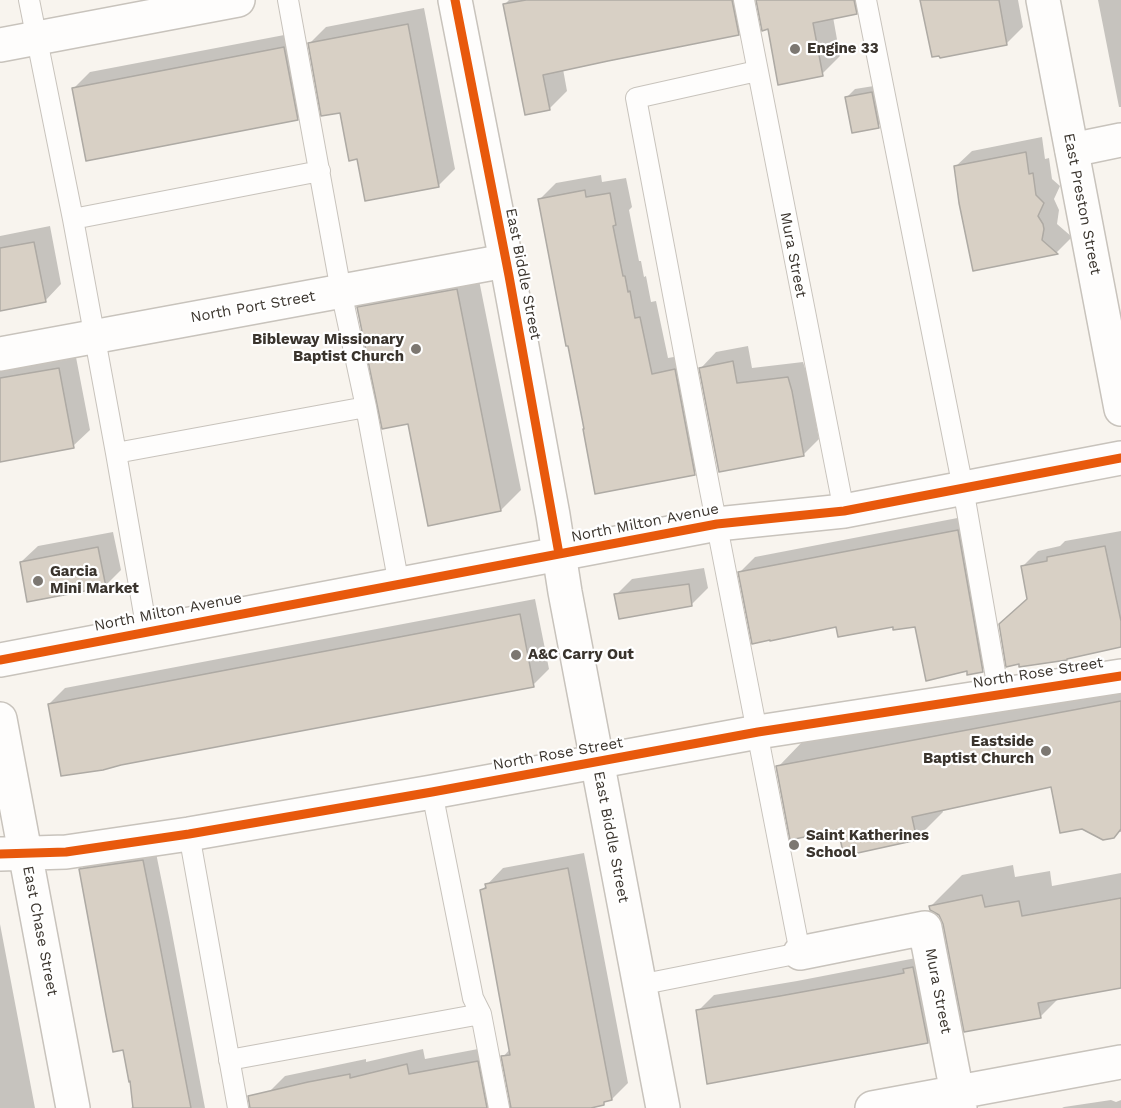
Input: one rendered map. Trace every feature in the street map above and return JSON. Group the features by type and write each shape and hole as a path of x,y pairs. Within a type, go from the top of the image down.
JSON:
{"street":[{"path":"0,45 238,0"},
{"name":"East Biddle Street","path":"455,0 663,1108"},
{"name":"East Preston Street","path":"1043,0 1121,409"},
{"path":"1072,150 1121,140"},
{"name":"North Port Street","path":"0,354 505,261"},
{"name":"North Milton Avenue","path":"0,660 717,524 844,511 1121,458"},
{"name":"North Rose Street","path":"13,854 66,852 189,834 758,732 1121,676"},
{"name":"East Chase Street","path":"0,719 13,854 73,1108"},
{"name":"Mura Street","path":"801,953 925,928 959,1100"},
{"path":"872,1108 959,1100 1121,1062"}],"lane":[{"path":"29,0 73,219 147,631"},
{"path":"288,0 341,291 366,407 399,585"},
{"name":"Mura Street","path":"744,0 844,511"},
{"path":"866,0 963,488 999,695"},
{"path":"639,985 801,953 636,98 757,71"},
{"path":"73,219 320,171"},
{"path":"116,453 366,407"},
{"path":"432,792 473,998 481,1014 499,1108"},
{"path":"189,834 238,1108"},
{"path":"229,1060 481,1014"}],"building":[{"path":"526,0 732,0 739,35 543,75 550,110 525,115 503,4"},
{"name":"Engine 33","path":"756,0 854,0 857,14 813,23 823,76 778,85 768,29 762,31"},
{"path":"920,0 999,0 1007,45 940,58 939,56 932,57"},
{"path":"408,24 439,187 365,201 357,159 349,161 340,113 321,116 308,43"},
{"path":"284,47 298,120 86,161 72,88"},
{"path":"872,92 879,128 852,133 845,97"},
{"path":"1026,152 1029,174 1033,173 1036,195 1044,203 1038,216 1044,229 1042,240 1058,254 973,271 954,166"},
{"path":"585,190 586,197 610,193 616,225 613,226 623,276 625,276 628,292 630,291 635,318 640,317 652,374 675,369 695,475 595,494 538,199"},
{"path":"34,242 46,302 0,311 0,248"},
{"path":"457,289 501,511 428,526 408,424 382,429 357,307"},
{"path":"733,361 737,383 788,377 804,456 719,472 699,368"},
{"path":"59,368 74,448 0,462 0,378"},
{"path":"958,530 983,672 967,675 967,671 926,681 915,627 893,630 893,627 838,637 836,627 752,644 738,572"},
{"path":"1105,546 1121,621 1121,647 1067,660 1006,667 999,624 1027,599 1021,566 1047,561 1047,557"},
{"path":"98,547 106,587 27,602 20,562"},
{"path":"689,584 692,606 619,619 614,594"},
{"path":"520,614 534,687 103,770 61,776 48,704"},
{"path":"1121,701 1121,829 1114,838 1103,840 1082,829 1060,833 1051,787 912,817 917,840 844,856 838,830 790,840 776,766"},
{"path":"143,860 191,1108 133,1108 123,1050 113,1052 79,869"},
{"path":"568,868 612,1100 604,1102 604,1105 591,1108 511,1108 501,1056 510,1055 480,890 486,888 485,884"},
{"path":"982,895 985,907 1019,901 1022,916 1121,898 1121,988 1038,1003 1041,1018 964,1032 943,924 939,915 930,910 929,906"},
{"path":"913,967 928,1043 707,1084 696,1010 884,977 904,973 903,969"},
{"path":"478,1061 487,1108 250,1108 248,1096 308,1082 350,1074 350,1078 407,1064 409,1074"}],"cycle path":[{"path":"455,0 509,276 559,554"},
{"path":"0,660 717,524 844,511 1121,458"},
{"path":"0,854 66,852 189,834 758,732 1121,676"}],"place":[{"name":"Engine 33","path":"795,49"},
{"name":"Bibleway Missionary Baptist Church","path":"416,349"},
{"name":"Garcia Mini Market","path":"38,581"},
{"name":"A&C Carry Out","path":"516,655"},
{"name":"Eastside Baptist Church","path":"1046,751"},
{"name":"Saint Katherines School","path":"794,845"}]}
